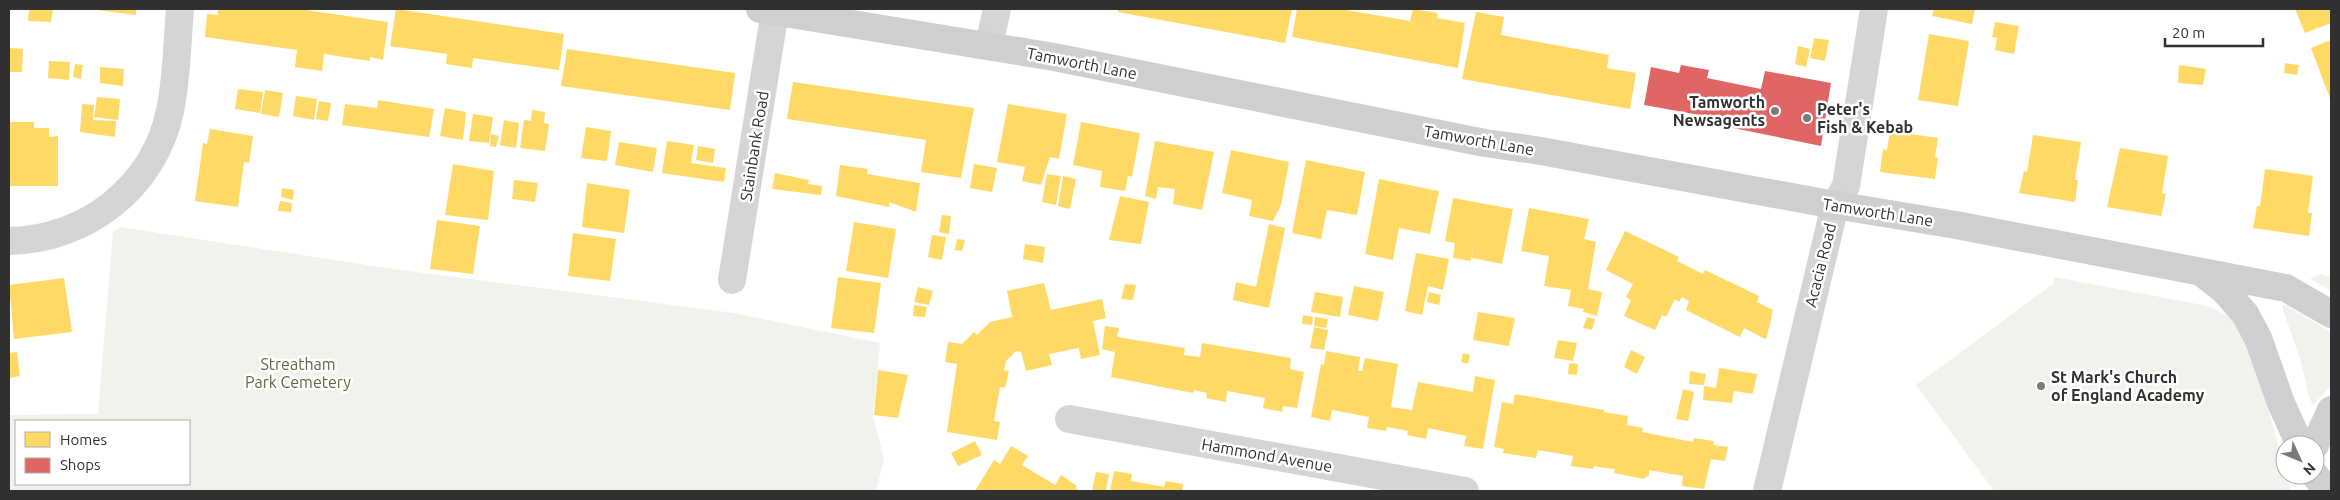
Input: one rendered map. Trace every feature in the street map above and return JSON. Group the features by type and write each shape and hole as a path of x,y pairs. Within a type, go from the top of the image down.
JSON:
{"street":[{"path":"9,241 53,234 78,226 108,208 141,177 163,135 170,111 180,9"},
{"path":"989,46 997,9"},
{"name":"Acacia Road","path":"1767,491 1835,205 1846,186 1874,9"},
{"name":"Tamworth Lane","path":"767,10 989,46 1484,143 1535,150 1835,205 1956,225 2200,271 2286,288 2331,314"},
{"name":"Stainbank Road","path":"732,280 767,10"},
{"name":"Tamworth Lane","path":"2200,271 2225,291 2245,314 2258,338 2281,403 2295,435"},
{"path":"2320,435 2331,410"},
{"name":"Hammond Avenue","path":"1069,419 1465,491"}],"green space":[{"name":"Streatham Park Cemetery","path":"120,227 393,269 734,313 880,343 873,415 884,459 876,491 9,491 9,415 98,414 113,232"},
{"path":"2320,274 2331,277 2331,291 2310,279"},
{"name":"St Mark's Church of England Academy","path":"2054,277 2208,306 2228,316 2240,328 2254,359 2275,435 2275,485 2289,485 2291,491 1994,491 1916,385 2053,284"},
{"path":"2283,304 2331,332 2331,386 2313,405 2309,397 2301,361 2283,310"}],"building: Homes":[{"path":"29,9 53,9 51,22 28,21"},
{"path":"89,9 136,9 136,15"},
{"path":"218,9 299,9 388,22 383,60 370,57 370,61 324,54 322,71 295,67 297,50 205,37 207,14 218,15"},
{"path":"396,9 564,34 559,70 473,58 472,68 446,64 447,54 390,46"},
{"path":"1118,9 1292,9 1285,43 1118,12"},
{"path":"1297,9 1340,9 1410,21 1413,9 1438,13 1437,18 1465,23 1458,68 1292,37"},
{"path":"1934,9 1975,9 1972,24 1932,16"},
{"path":"2295,9 2331,9 2331,23 2305,33"},
{"path":"1476,12 1504,17 1501,35 1609,55 1607,68 1636,73 1630,109 1462,79"},
{"path":"1995,22 2019,26 2014,54 1995,50 1997,38 1992,37"},
{"path":"1929,34 1969,41 1958,106 1918,100"},
{"path":"1814,38 1829,40 1825,61 1810,58"},
{"path":"2331,40 2331,101 2311,48"},
{"path":"1798,46 1810,49 1806,67 1795,64"},
{"path":"9,48 23,49 22,72 9,72"},
{"path":"567,49 735,73 730,110 561,86"},
{"path":"49,61 70,62 69,80 48,78"},
{"path":"2285,63 2299,65 2297,75 2284,73"},
{"path":"75,64 83,65 81,79 73,77"},
{"path":"2179,65 2206,69 2203,85 2178,83"},
{"path":"100,67 124,69 123,86 100,83"},
{"path":"793,82 974,108 961,178 921,172 926,140 787,119"},
{"path":"238,89 263,92 260,113 235,109"},
{"path":"265,90 283,93 279,117 261,114"},
{"path":"296,96 317,99 314,120 293,116"},
{"path":"97,97 120,99 118,120 94,117"},
{"path":"378,100 434,109 429,137 342,125 345,104 377,108"},
{"path":"319,101 331,103 328,121 316,119"},
{"path":"82,104 94,105 93,120 116,121 115,137 80,132"},
{"path":"1008,104 1067,114 1059,159 1050,157 1041,185 1022,181 1025,167 997,162"},
{"path":"445,108 466,112 463,140 440,136"},
{"path":"532,110 545,112 544,123 549,124 545,151 520,148 524,120 531,121"},
{"path":"473,114 493,117 489,143 469,141"},
{"path":"504,120 519,123 516,148 500,145"},
{"path":"9,122 34,122 34,128 49,128 49,137 58,136 58,186 9,186"},
{"path":"1081,122 1140,133 1132,177 1128,176 1125,191 1100,187 1102,171 1073,165"},
{"path":"586,127 611,131 607,161 581,158"},
{"path":"210,129 253,136 249,163 244,162 238,207 195,201 203,143 207,144"},
{"path":"1890,131 1938,138 1935,157 1938,158 1935,179 1880,172 1883,149 1887,150"},
{"path":"491,134 499,136 496,147 490,146"},
{"path":"2033,135 2081,142 2075,180 2078,180 2075,202 2019,193 2024,171 2027,172"},
{"path":"667,141 694,145 691,163 726,168 724,182 662,173"},
{"path":"1155,141 1214,152 1202,210 1173,204 1175,189 1158,187 1156,199 1145,196"},
{"path":"619,142 657,148 653,172 615,165"},
{"path":"698,146 715,149 713,163 696,160"},
{"path":"2120,148 2168,156 2162,193 2166,194 2161,216 2107,207"},
{"path":"1231,150 1289,162 1281,205 1273,221 1249,216 1252,200 1222,193"},
{"path":"1306,160 1365,172 1357,215 1327,210 1321,239 1292,233"},
{"path":"453,164 494,171 488,220 445,215"},
{"path":"974,164 997,168 992,192 970,188"},
{"path":"840,165 868,169 867,174 920,183 916,212 889,202 889,207 836,196"},
{"path":"2265,169 2313,176 2308,213 2312,213 2309,236 2253,228 2257,206 2260,206"},
{"path":"775,173 809,180 808,184 822,186 821,195 772,189"},
{"path":"1047,174 1061,176 1056,205 1042,202"},
{"path":"1063,176 1076,179 1070,209 1058,206"},
{"path":"1379,179 1439,191 1430,234 1399,228 1393,260 1365,254"},
{"path":"514,180 538,183 535,202 512,199"},
{"path":"587,183 630,190 624,233 582,227"},
{"path":"282,188 294,190 293,200 281,197"},
{"path":"1120,196 1149,202 1141,244 1109,240"},
{"path":"1453,198 1513,209 1502,264 1472,258 1473,247 1471,261 1453,258 1455,243 1445,241"},
{"path":"280,201 292,203 291,212 278,211"},
{"path":"1529,208 1589,219 1584,239 1596,242 1588,289 1602,292 1597,316 1583,312 1584,309 1568,306 1571,290 1544,286 1549,256 1521,251"},
{"path":"942,215 951,216 949,234 939,232"},
{"path":"437,220 480,226 473,274 430,269"},
{"path":"854,222 896,229 888,278 846,271"},
{"path":"1269,224 1285,228 1269,308 1233,300 1236,282 1256,287"},
{"path":"1625,231 1679,257 1677,261 1703,274 1705,270 1759,296 1757,302 1773,310 1767,337 1765,339 1744,328 1740,337 1686,310 1689,301 1682,297 1679,302 1675,299 1666,317 1662,315 1655,330 1624,316 1631,300 1626,297 1633,284 1606,270"},
{"path":"573,233 616,239 610,281 568,276"},
{"path":"932,235 946,237 942,260 928,257"},
{"path":"957,239 965,240 962,251 955,250"},
{"path":"1025,244 1045,247 1043,263 1023,259"},
{"path":"1416,253 1449,259 1443,290 1428,286 1422,315 1405,311"},
{"path":"838,277 881,283 874,333 831,328"},
{"path":"64,278 72,332 14,339 9,285"},
{"path":"1044,283 1051,310 1102,299 1106,318 1093,321 1100,355 1081,359 1079,348 1049,354 1052,365 1026,371 1021,352 1016,351 1006,361 1004,370 1009,371 1005,388 1000,387 994,421 1000,422 997,440 947,432 957,364 945,362 948,342 962,344 974,332 977,335 990,322 1012,317 1007,291"},
{"path":"1125,284 1136,285 1133,300 1121,299"},
{"path":"1354,286 1384,292 1378,321 1348,315"},
{"path":"918,287 933,291 929,305 914,302"},
{"path":"1315,292 1343,297 1340,317 1311,312"},
{"path":"1429,292 1441,295 1439,305 1427,302"},
{"path":"914,305 927,307 925,317 913,316"},
{"path":"1478,312 1515,318 1509,346 1473,340"},
{"path":"1303,315 1313,317 1312,325 1302,324"},
{"path":"1315,317 1328,319 1326,328 1314,326"},
{"path":"1587,317 1595,319 1592,330 1583,328"},
{"path":"1105,326 1119,328 1117,337 1185,348 1184,355 1200,357 1202,343 1291,358 1290,369 1304,372 1297,408 1283,406 1282,412 1263,408 1265,398 1227,391 1226,402 1206,398 1207,393 1194,390 1193,393 1111,377 1115,352 1102,349"},
{"path":"1314,327 1328,330 1324,350 1310,348"},
{"path":"1558,340 1577,343 1573,361 1554,358"},
{"path":"1631,350 1645,357 1637,374 1624,367"},
{"path":"1326,351 1360,357 1358,371 1362,371 1365,358 1398,364 1391,407 1412,410 1418,382 1473,392 1475,376 1495,380 1483,449 1464,446 1466,436 1428,428 1426,439 1407,435 1408,431 1387,427 1386,431 1367,428 1369,417 1332,410 1330,421 1311,417 1321,364 1324,365"},
{"path":"17,352 20,376 9,378 9,353"},
{"path":"1463,353 1470,355 1468,364 1461,362"},
{"path":"1569,363 1578,364 1577,375 1568,374"},
{"path":"1719,368 1757,374 1753,394 1734,391 1732,403 1703,400 1704,386 1716,388"},
{"path":"878,370 908,375 898,418 874,415"},
{"path":"1690,371 1706,374 1704,385 1689,384"},
{"path":"1683,389 1694,392 1688,421 1676,419"},
{"path":"1515,394 1628,416 1627,425 1643,428 1642,432 1693,442 1694,438 1714,441 1713,445 1728,447 1725,461 1711,459 1704,489 1682,486 1683,476 1649,470 1649,475 1644,479 1614,473 1615,469 1594,466 1593,469 1571,466 1573,456 1538,450 1536,458 1503,453 1504,449 1494,447 1502,402 1513,404"},
{"path":"975,441 982,455 958,466 951,453"},
{"path":"1011,446 1028,456 1022,465 1055,485 1061,475 1077,486 1075,488 1080,491 975,491 994,460 1000,464"},
{"path":"1114,471 1132,474 1131,481 1164,487 1166,481 1183,484 1182,491 1110,491"},
{"path":"1096,472 1109,474 1106,491 1092,491"}],"building: Shops":[{"path":"1681,65 1709,70 1707,78 1761,89 1765,71 1831,83 1821,146 1699,121 1700,115 1644,105 1651,67 1679,73"}],"place":[{"name":"Tamworth Newsagents","path":"1775,111"},
{"name":"Peter's Fish & Kebab","path":"1807,118"},
{"name":"St Mark's Church of England Academy","path":"2041,386"}]}
